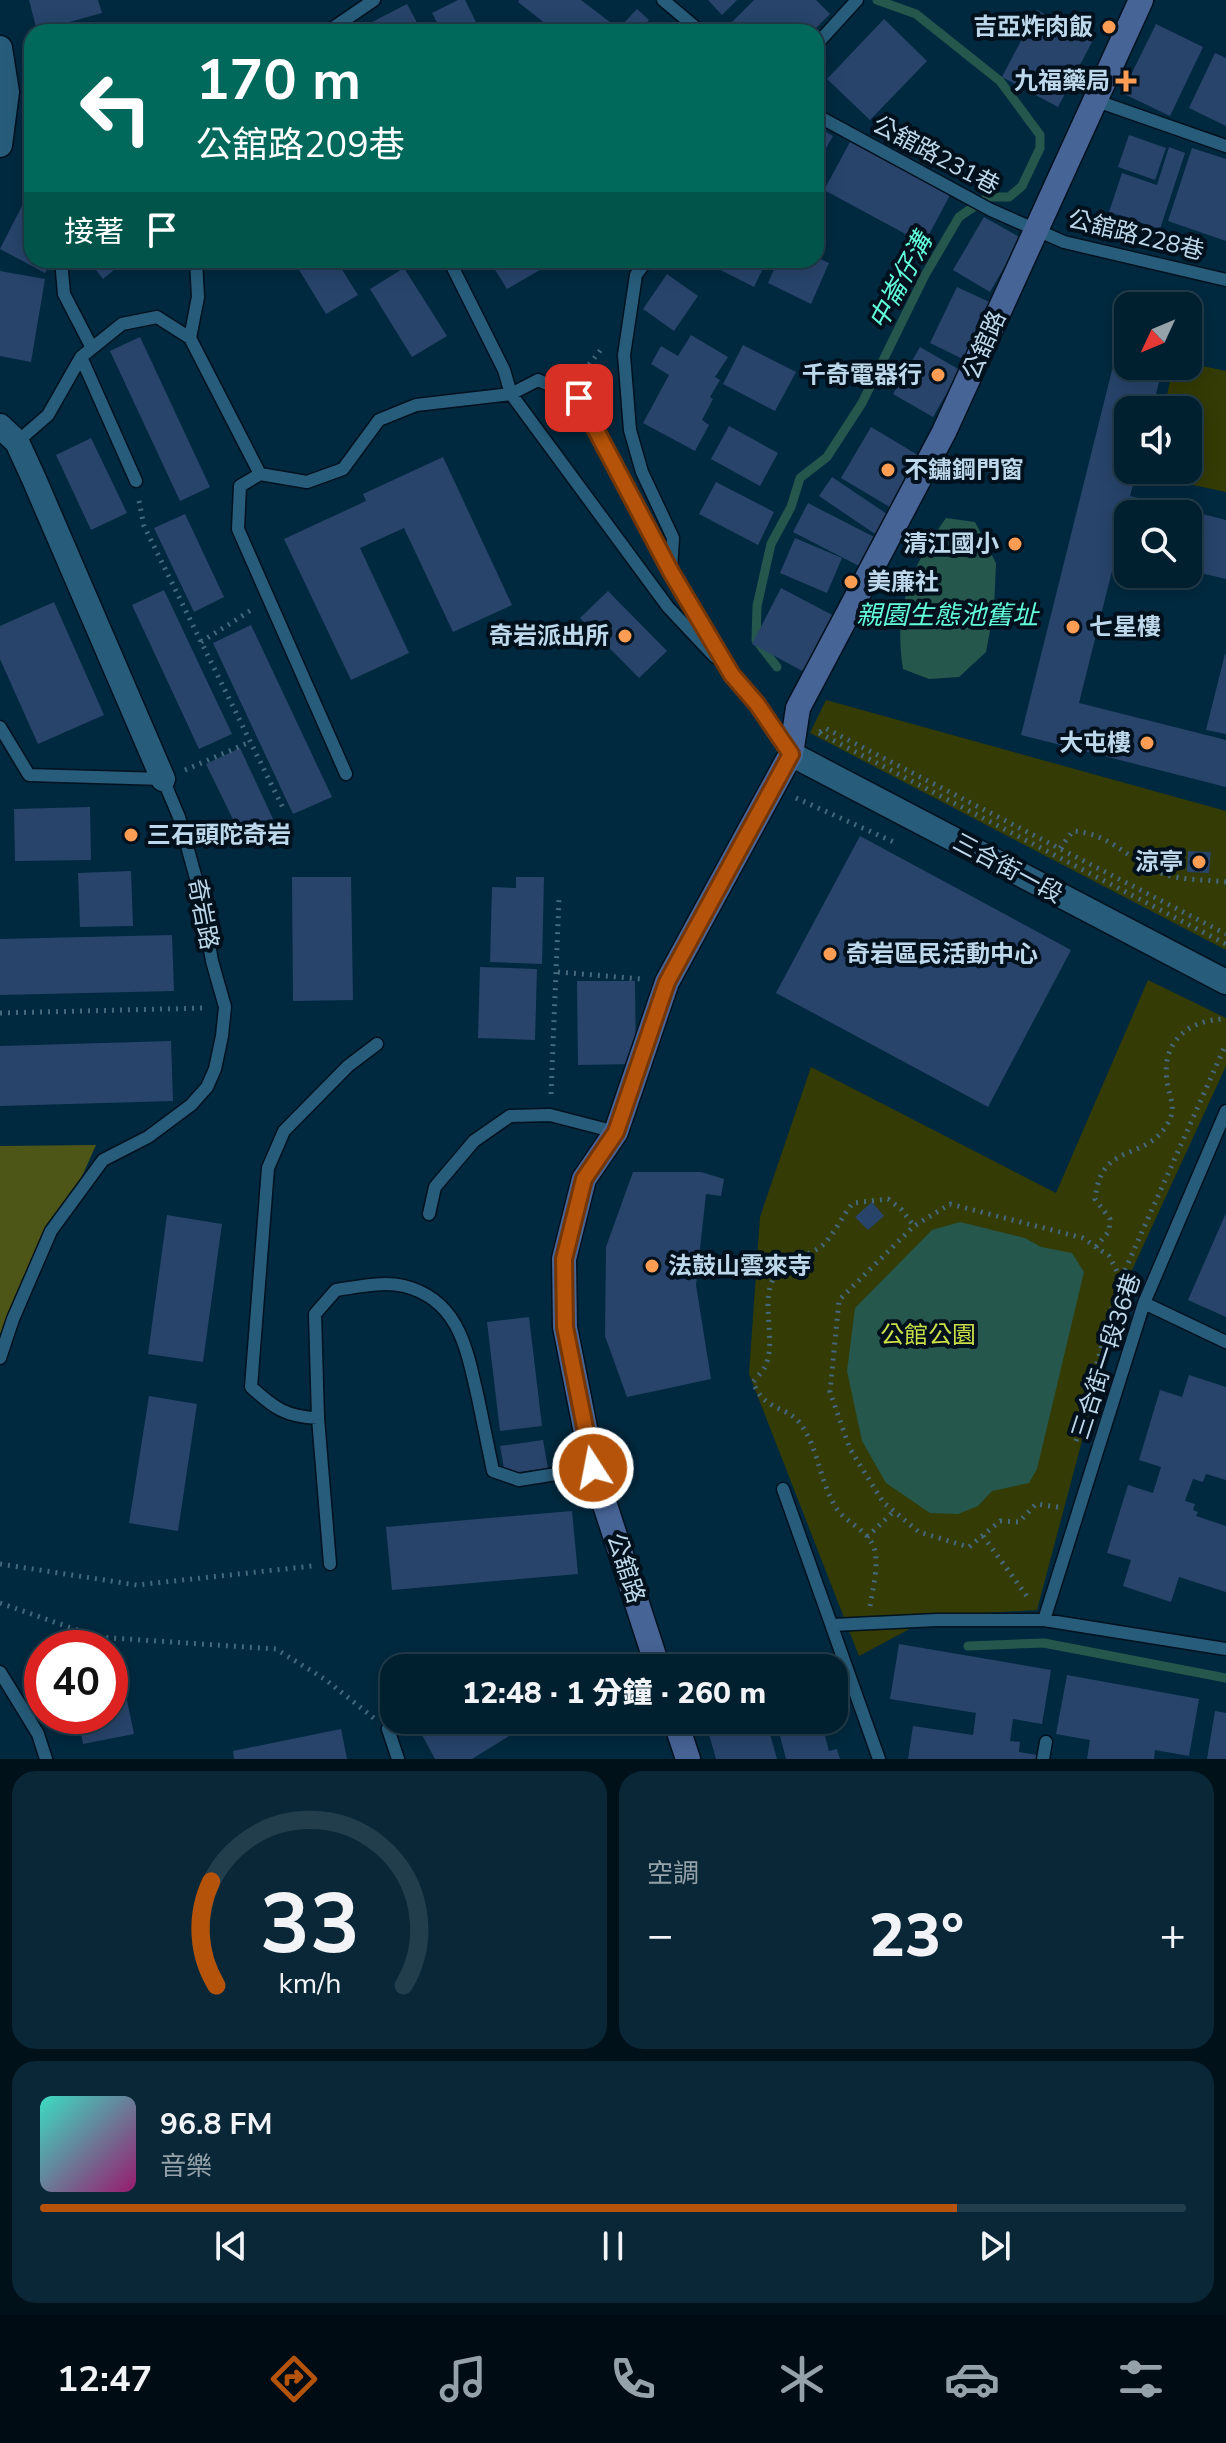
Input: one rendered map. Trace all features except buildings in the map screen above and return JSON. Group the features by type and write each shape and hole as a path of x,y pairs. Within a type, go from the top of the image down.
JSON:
{"street":[{"name":"公舘路","path":"653,1654 593,1468 565,1327 564,1259 584,1179 616,1132 667,982 791,754 798,708 944,432 1141,0"},
{"path":"0,48 7,92 0,145"},
{"name":"奇岩路","path":"8,434 174,775"},
{"name":"三合街一段","path":"791,754 1226,982"},
{"path":"680,1734 688,1759"}],"lane":[{"path":"339,24 374,0"},
{"path":"663,0 692,24"},
{"path":"824,36 854,4"},
{"path":"1094,100 1226,146"},
{"name":"公舘路231巷","path":"824,119 991,210 1036,230"},
{"name":"公舘路228巷","path":"1036,230 1064,242 1226,280"},
{"path":"62,268 64,294 92,348"},
{"path":"190,338 198,297 196,268"},
{"path":"453,268 504,370 511,394 668,607 757,704 791,754"},
{"path":"635,268 624,355 630,430 642,472 673,538 671,572"},
{"path":"636,275 641,268"},
{"path":"8,434 48,415 81,357 122,324 157,317 190,338 260,474"},
{"path":"81,357 136,481"},
{"path":"346,774 238,529 240,486 260,474 307,482 343,469 379,420 416,405 511,394 538,380 579,398 671,572 732,675"},
{"path":"0,727 29,775 174,775"},
{"name":"奇岩路","path":"0,1358 13,1319 51,1231 103,1160 148,1137 191,1105 207,1087 222,1036 225,1007 212,961 200,893 179,817 174,775"},
{"path":"318,1418 295,1417 272,1406 251,1387 268,1168 284,1131 348,1066 377,1044"},
{"name":"三合街一段36巷","path":"1044,1620 1144,1303 1226,1111"},
{"path":"429,1214 435,1187 474,1141 510,1116 550,1115 616,1132"},
{"path":"330,1564 318,1418 315,1314 336,1290 384,1284 404,1286 427,1296 446,1310 465,1341 493,1471 519,1480 593,1468"},
{"path":"1144,1303 1226,1342"},
{"path":"783,1489 879,1759"},
{"path":"832,1625 937,1620 1044,1620 1226,1649"},
{"path":"0,1672 38,1734 46,1759"},
{"path":"390,1734 398,1759"},
{"path":"1043,1759 1046,1742"}],"path":[{"path":"566,393 631,313"},
{"path":"136,481 144,526 284,810"},
{"path":"201,642 253,609 248,597"},
{"path":"819,733 825,728 1226,934"},
{"path":"791,754 816,731 1226,944"},
{"path":"174,775 250,742"},
{"path":"1060,848 1073,831 1095,833 1171,877 1226,882"},
{"path":"550,1115 559,899"},
{"path":"558,972 667,982"},
{"path":"0,1013 225,1007"},
{"path":"1096,1247 1109,1231 1110,1219 1095,1199 1097,1179 1113,1158 1157,1138 1170,1120 1174,1102 1167,1082 1167,1056 1177,1038 1195,1024 1226,1019"},
{"path":"869,1608 874,1546 862,1529 845,1519 834,1505 801,1424 759,1397 753,1382 765,1367 771,1331 768,1314 770,1293 776,1275 794,1259 822,1247 853,1203 888,1199 901,1209 914,1226"},
{"path":"1058,1507 1036,1504 1019,1522 1000,1521 969,1547 919,1532 883,1502 850,1449 830,1392 839,1300 914,1226 950,1204 1083,1238 1109,1256 1121,1279"},
{"path":"867,1537 894,1511"},
{"path":"983,1535 1031,1603"},
{"path":"0,1564 137,1585 330,1564"},
{"path":"0,1603 97,1637 276,1649 326,1680 380,1723"}],"green space":[{"path":"1202,366 1226,371 1226,492 1188,484 1202,484 1202,396 1167,396 1170,380 1202,380"},
{"path":"826,700 1226,811 1226,950 810,733"},
{"name":"公館公園","path":"1148,980 1226,1018 1226,1066 1121,1294 1037,1610 934,1616 859,1656 749,1374 760,1217 811,1067 1056,1193"},
{"path":"96,1145 0,1359 0,1146"}],"water":[{"name":"親園生態池舊址","path":"946,518 975,522 996,563 994,609 986,652 959,677 929,679 903,669 903,607 914,571"},
{"path":"960,1222 1025,1238 1041,1247 1072,1253 1084,1272 1037,1469 1029,1483 992,1491 978,1506 958,1514 930,1513 886,1483 862,1441 847,1371 855,1308 932,1230"}],"waterway":[{"name":"中崙仔溝","path":"777,667 756,640 757,606 771,544 791,507 800,478 827,457 862,403 925,275 959,217 988,197 1009,197 1022,186 1040,148 1040,135 1000,81 916,14 877,0"},
{"path":"968,1646 1044,1643 1226,1678"}],"place":[{"name":"吉亞炸肉飯","path":"1109,27"},
{"name":"九福藥局","path":"1126,81"},
{"name":"千奇電器行","path":"938,375"},
{"name":"不鏽鋼門窗","path":"888,470"},
{"name":"清江國小","path":"1015,544"},
{"name":"美廉社","path":"851,582"},
{"name":"七星樓","path":"1073,627"},
{"name":"奇岩派出所","path":"625,636"},
{"name":"大屯樓","path":"1147,743"},
{"name":"三石頭陀奇岩","path":"131,835"},
{"name":"涼亭","path":"1199,862"},
{"name":"奇岩區民活動中心","path":"830,954"},
{"name":"法鼓山雲來寺","path":"652,1266"}],"route":[{"path":"579,398 631,501 732,675 757,704 791,754 667,982 616,1132 584,1179 564,1259 565,1327 593,1468"}]}
